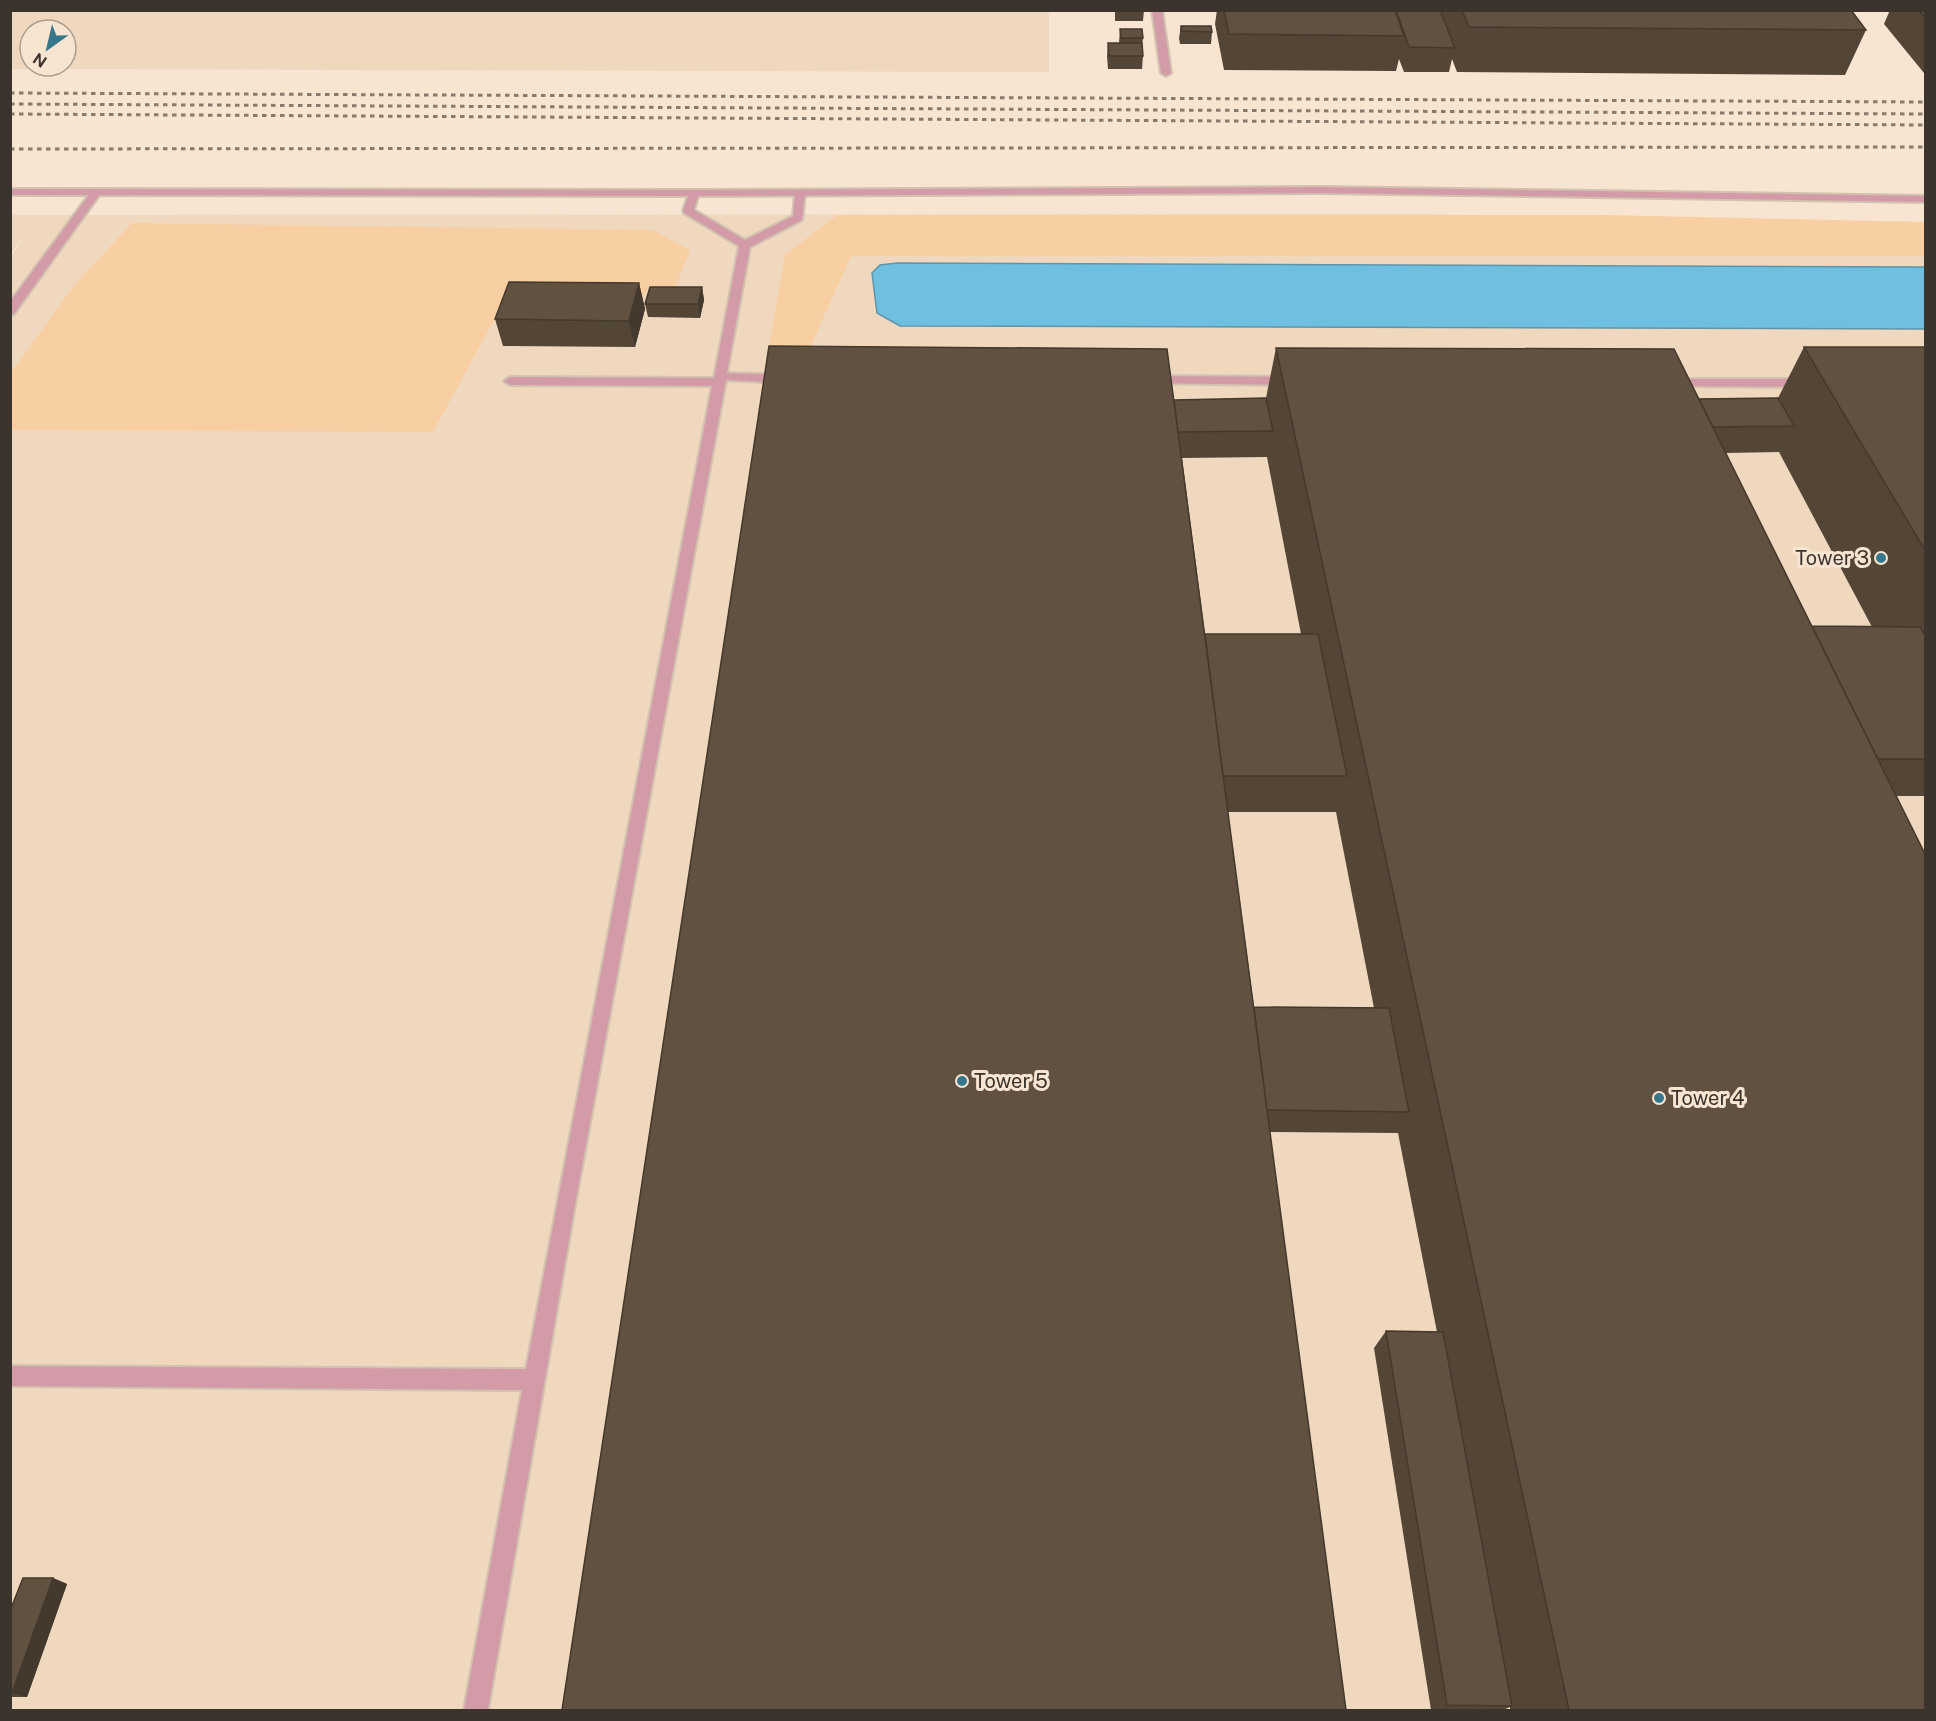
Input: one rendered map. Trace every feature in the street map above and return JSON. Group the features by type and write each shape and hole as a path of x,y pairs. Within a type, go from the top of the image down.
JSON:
{"street":[{"path":"1157,10 1166,73"},
{"path":"10,192 94,194 800,193 1322,190 1926,199"},
{"path":"694,193 688,211 745,245"},
{"path":"745,245 798,218 800,193"},
{"path":"10,311 94,194"},
{"path":"476,1710 533,1380 745,245"},
{"path":"510,381 804,379"},
{"path":"1138,380 1305,381"},
{"path":"1651,383 1818,384"},
{"path":"10,1376 533,1380"}],"shaded area":[{"path":"11,10 1049,11 1049,72 78,69 78,18 18,18 18,69 11,69"},
{"path":"1417,214 1925,222 1925,1710 11,1710 10,258 28,231 11,254 10,215"},
{"path":"837,215 1605,215 1925,222 1925,256 851,256 809,350 769,346 785,255"},
{"path":"132,223 652,230 690,250 675,288 649,289 642,297 506,298 433,432 11,430 11,373 72,288"}],"water":[{"path":"897,263 1925,267 1925,329 900,326 877,313 872,273 880,265"}],"building":[{"path":"1224,10 1395,10 1404,36 1229,34"},
{"path":"1396,10 1440,10 1455,48 1409,47"},
{"path":"1462,10 1851,10 1866,30 1469,27"},
{"path":"1919,10 1926,10 1926,19"},
{"path":"1181,26 1211,26 1212,32 1181,31"},
{"path":"1120,29 1142,29 1143,38 1121,38"},
{"path":"1108,43 1142,43 1143,56 1109,56"},
{"path":"509,282 639,283 629,321 495,319"},
{"path":"650,287 702,287 698,304 645,304"},
{"name":"Tower 5","path":"769,346 1167,349 1346,1710 562,1710"},
{"path":"1804,347 1926,347 1926,552"},
{"name":"Tower 4","path":"1276,348 1674,349 1926,856 1926,1710 1569,1710"},
{"path":"1266,398 1273,431 1178,432 1174,400"},
{"path":"1778,398 1794,426 1713,427 1699,399"},
{"path":"1812,626 1920,627 1926,637 1926,759 1878,759"},
{"path":"1205,634 1318,634 1347,776 1223,776"},
{"path":"1254,1007 1389,1008 1409,1112 1267,1110"},
{"path":"1386,1331 1443,1332 1512,1706 1447,1705"},
{"path":"23,1578 53,1578 12,1693 10,1693 10,1611"}],"railway":[{"path":"10,93 1926,102"},
{"path":"10,104 1926,114"},
{"path":"10,114 1926,125"},
{"path":"10,149 1926,147"}],"place":[{"name":"Tower 3","path":"1881,558"},
{"name":"Tower 5","path":"962,1081"},
{"name":"Tower 4","path":"1659,1098"}]}
